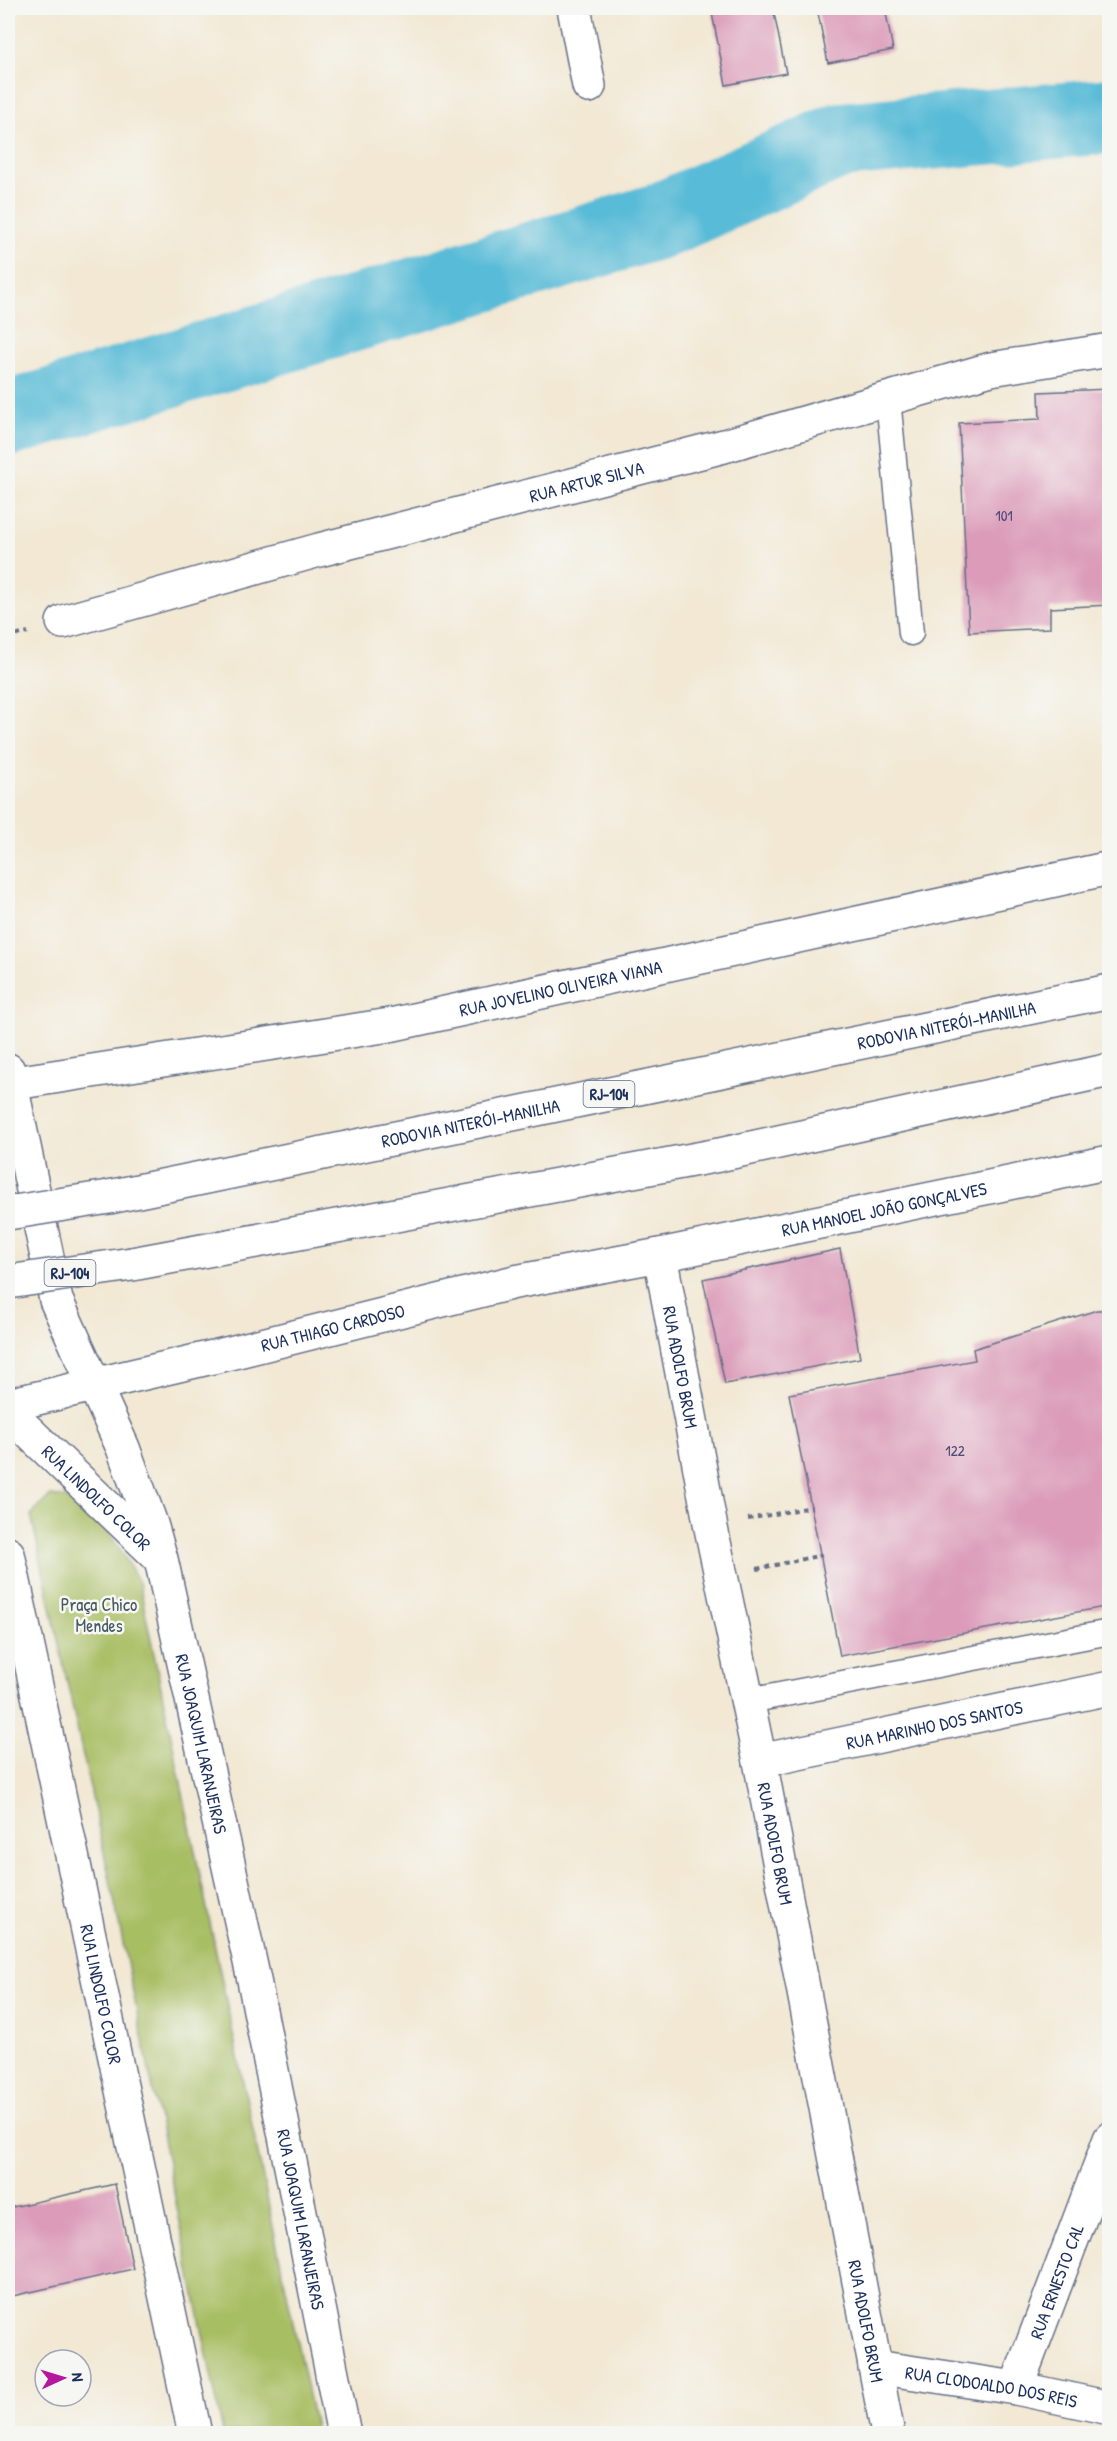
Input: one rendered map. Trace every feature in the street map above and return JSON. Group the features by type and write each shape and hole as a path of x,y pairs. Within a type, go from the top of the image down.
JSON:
{"main road":[{"path":"573,8 589,86"},
{"name":"RUA ARTUR SILVA","path":"63,622 318,550 724,446 990,369 1110,350"},
{"name":"RUA JOVELINO OLIVEIRA VIANA","path":"8,1079 390,1025 1110,868"},
{"name":"RODOVIA NITERÓI-MANILHA","path":"8,1213 109,1197 1110,991"},
{"name":"RJ-104","path":"8,1282 132,1264 719,1155 1110,1070"},
{"name":"RUA JOAQUIM LARANJEIRAS","path":"8,1079 56,1300 123,1448 161,1558 254,1980 344,2433"},
{"name":"RUA MANOEL JOÃO GONÇALVES","path":"660,1255 1110,1162"},
{"name":"RUA THIAGO CARDOSO","path":"8,1406 515,1282 660,1255"},
{"name":"RUA ADOLFO BRUM","path":"660,1255 711,1528 760,1761 888,2433"},
{"name":"RUA LINDOLFO COLOR","path":"8,1412 161,1558"},
{"name":"RUA LINDOLFO COLOR","path":"8,1554 195,2433"},
{"name":"RUA MARINHO DOS SANTOS","path":"760,1761 1110,1688"},
{"name":"RUA ERNESTO CAL","path":"1016,2388 1110,2139"},
{"name":"RUA CLODOALDO DOS REIS","path":"875,2367 1016,2388 1110,2408"}],"lane":[{"path":"888,399 911,633"},
{"path":"748,1701 1110,1632"}],"path":[{"path":"767,1516 812,1507"},
{"path":"775,1565 822,1555"}],"green space":[{"name":"Praça Chico Mendes","path":"50,1496 69,1499 91,1513 110,1535 139,1582 316,2433 223,2433 114,1899 31,1515"}],"building":[{"path":"711,8 773,8 786,73 726,85"},
{"path":"817,8 885,8 893,50 828,63"},
{"path":"1110,389 1110,605 1050,608 1050,628 969,632 959,423 1040,419 1039,392"},
{"path":"840,1249 860,1358 725,1384 703,1279"},
{"path":"1097,1310 1110,1310 1110,1606 840,1656 789,1394 975,1360 973,1349"},
{"path":"115,2184 133,2269 8,2297 8,2208"}],"waterway":[{"path":"8,419 662,220 841,140 1110,116"}]}
